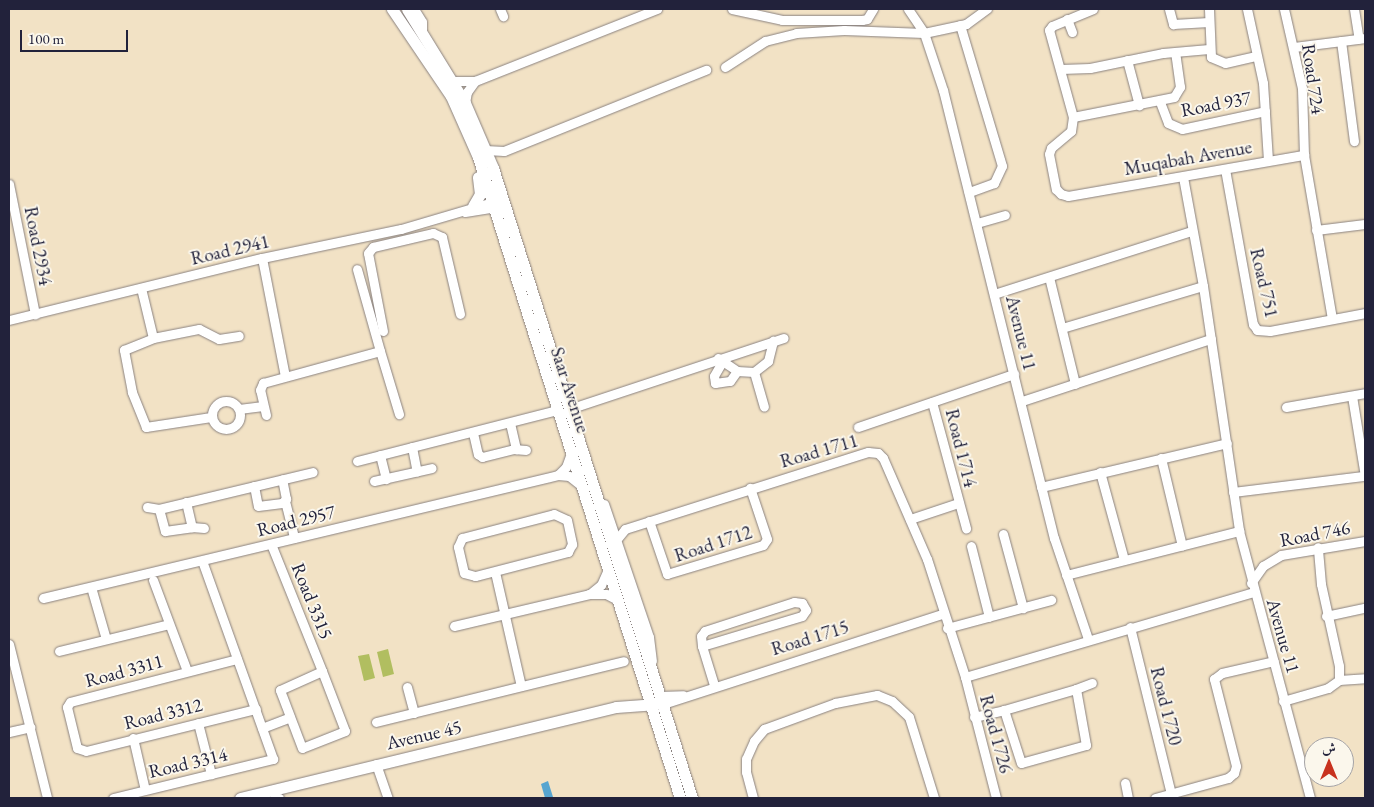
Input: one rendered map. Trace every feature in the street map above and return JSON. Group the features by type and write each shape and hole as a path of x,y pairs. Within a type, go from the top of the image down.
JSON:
{"street":[{"name":"Saar Avenue","path":"392,9 442,81 471,138 498,203 569,409 652,671 656,700 680,798"},
{"name":"Saar Avenue","path":"407,9 465,103 493,168 498,203 557,410 618,600 692,798"},
{"path":"414,9 422,22 422,33"},
{"path":"453,81 475,81 657,9"},
{"path":"732,9 782,20 862,20 867,19 873,9"},
{"name":"Avenue 11","path":"908,9 924,34 943,90 1022,400 1042,487 1066,574 1088,639"},
{"path":"725,67 765,42 796,33 844,30 924,34 960,26 973,20 987,9"},
{"path":"1073,117 1050,27 1093,9"},
{"path":"1169,9 1171,23 1209,22"},
{"path":"1209,9 1208,49 1218,62 1256,56"},
{"name":"Muqabah Avenue","path":"1247,9 1265,111 1268,160"},
{"name":"Road 724","path":"1284,9 1302,88 1304,155"},
{"path":"1294,47 1362,39 1354,9"},
{"path":"1067,20 1072,32"},
{"path":"960,26 1002,166 994,183 969,192"},
{"path":"1342,41 1354,141"},
{"path":"1061,69 1090,68 1175,52 1208,49"},
{"name":"Road 937","path":"1073,117 1160,102 1174,97 1180,87 1175,52"},
{"path":"1128,60 1139,105"},
{"path":"485,150 504,151 706,70"},
{"path":"465,103 467,92 475,81"},
{"name":"Road 937","path":"1160,102 1168,123 1182,129 1265,111"},
{"name":"Muqabah Avenue","path":"1073,117 1071,131 1051,148 1050,154 1056,189 1068,196 1304,155"},
{"path":"471,138 480,189 473,206"},
{"path":"493,168 504,151"},
{"path":"1304,155 1332,320"},
{"name":"Road 751","path":"1224,169 1253,324 1264,332 1365,313"},
{"path":"1183,177 1204,286 1239,531 1252,587"},
{"name":"Road 2934","path":"9,184 34,314"},
{"name":"Road 2941","path":"459,212 473,206 498,203"},
{"name":"Road 2941","path":"9,320 262,258 401,229 498,203"},
{"path":"977,223 1005,215"},
{"path":"1316,230 1365,224"},
{"path":"401,229 403,240"},
{"path":"994,294 1192,231"},
{"path":"383,331 368,253 373,247 433,233 440,235 460,314"},
{"path":"262,258 284,376"},
{"path":"357,269 398,414"},
{"path":"1049,277 1075,384"},
{"path":"1062,328 1204,286"},
{"path":"140,288 153,338"},
{"path":"211,417 151,428 142,424 124,350 153,338 199,329 219,339 239,336"},
{"path":"569,409 784,338"},
{"path":"1022,400 1212,339"},
{"path":"720,360 737,371 754,372 768,361 774,341"},
{"path":"266,415 260,386 284,376 380,351"},
{"path":"720,360 714,376 715,383 730,381 737,371"},
{"path":"754,372 764,406"},
{"name":"Road 1714","path":"858,427 1014,374"},
{"path":"1286,406 1365,394"},
{"path":"1233,492 1364,476 1352,396"},
{"path":"222,401 234,403 239,409 239,420 232,427 217,426 211,417 213,408 222,401"},
{"name":"Road 1714","path":"932,402 966,528"},
{"path":"239,409 263,406"},
{"path":"357,461 473,433 557,410"},
{"path":"510,423 516,449"},
{"path":"473,433 480,456 516,449 526,450"},
{"path":"1042,487 1227,443"},
{"path":"412,447 417,472"},
{"path":"558,475 566,467 571,452"},
{"name":"Road 1711","path":"616,539 625,529 750,488 873,452 883,458 927,559 942,614 965,678"},
{"path":"380,455 386,478"},
{"path":"1161,458 1182,546"},
{"path":"374,481 432,468"},
{"path":"147,507 159,509 313,472"},
{"path":"1100,472 1124,560"},
{"path":"558,475 572,477 582,486"},
{"name":"Road 2957","path":"43,598 558,475"},
{"path":"282,479 294,538"},
{"path":"254,486 260,507 285,501"},
{"name":"Road 1712","path":"649,521 667,574 763,545 767,539 750,488"},
{"path":"597,496 605,506 612,524 649,637 652,671"},
{"path":"186,502 192,527"},
{"name":"Road 1714","path":"910,519 958,502"},
{"path":"159,509 165,531 192,527 204,528"},
{"path":"554,514 567,520 572,544 568,552 495,572 471,577 464,573 458,547 462,538 554,514"},
{"path":"612,524 625,529"},
{"path":"1066,574 1239,531"},
{"path":"1003,534 1023,608"},
{"name":"Road 746","path":"1252,587 1263,566 1282,555 1318,547 1365,541"},
{"name":"Road 3315","path":"271,544 322,671 345,731 302,748 280,690 322,671"},
{"path":"970,546 989,617"},
{"path":"1318,547 1326,616 1339,666 1339,680"},
{"path":"202,561 262,728 290,717"},
{"path":"589,594 601,585 608,569"},
{"path":"495,572 521,686"},
{"path":"153,580 187,671"},
{"path":"91,587 106,639"},
{"name":"Avenue 11","path":"965,678 1252,587 1274,661 1310,798"},
{"path":"454,626 589,594 606,594 618,600"},
{"path":"947,628 1051,600"},
{"path":"702,646 802,616 806,610 802,603 794,602 705,631 700,636 702,646 714,685"},
{"path":"1326,616 1365,608"},
{"name":"Road 1715","path":"656,700 676,702 688,694 714,685 942,614"},
{"path":"59,651 169,624"},
{"name":"Road 1720","path":"1130,627 1171,794"},
{"path":"9,644 30,727 45,798"},
{"name":"Road 3311","path":"78,750 67,707 70,702 237,659"},
{"path":"376,722 624,661"},
{"path":"1155,798 1228,778 1234,773 1236,766 1214,679 1222,673 1274,661"},
{"name":"Road 1726","path":"965,678 996,798"},
{"path":"1283,701 1328,688 1339,680 1365,678"},
{"path":"974,717 1004,710 1092,683"},
{"path":"407,687 414,713"},
{"path":"1004,710 1019,761 1028,764 1086,745 1076,689"},
{"path":"753,798 746,772 746,760 754,741 764,729 835,703 877,695 892,700 909,717 934,798"},
{"name":"Avenue 45","path":"240,798 275,796 376,764 616,707 656,700"},
{"name":"Road 3312","path":"78,750 256,709"},
{"path":"198,723 211,774"},
{"path":"9,732 30,727"},
{"name":"Road 3314","path":"113,798 271,761 273,757 262,728"},
{"path":"133,738 145,790"},
{"path":"376,764 388,798"},
{"path":"1125,783 1128,798"}],"green space":[{"path":"388,649 394,674 383,677 377,652"},
{"path":"369,654 375,678 364,681 358,656"}],"water":[{"path":"548,781 553,797 545,798 541,784"}]}
